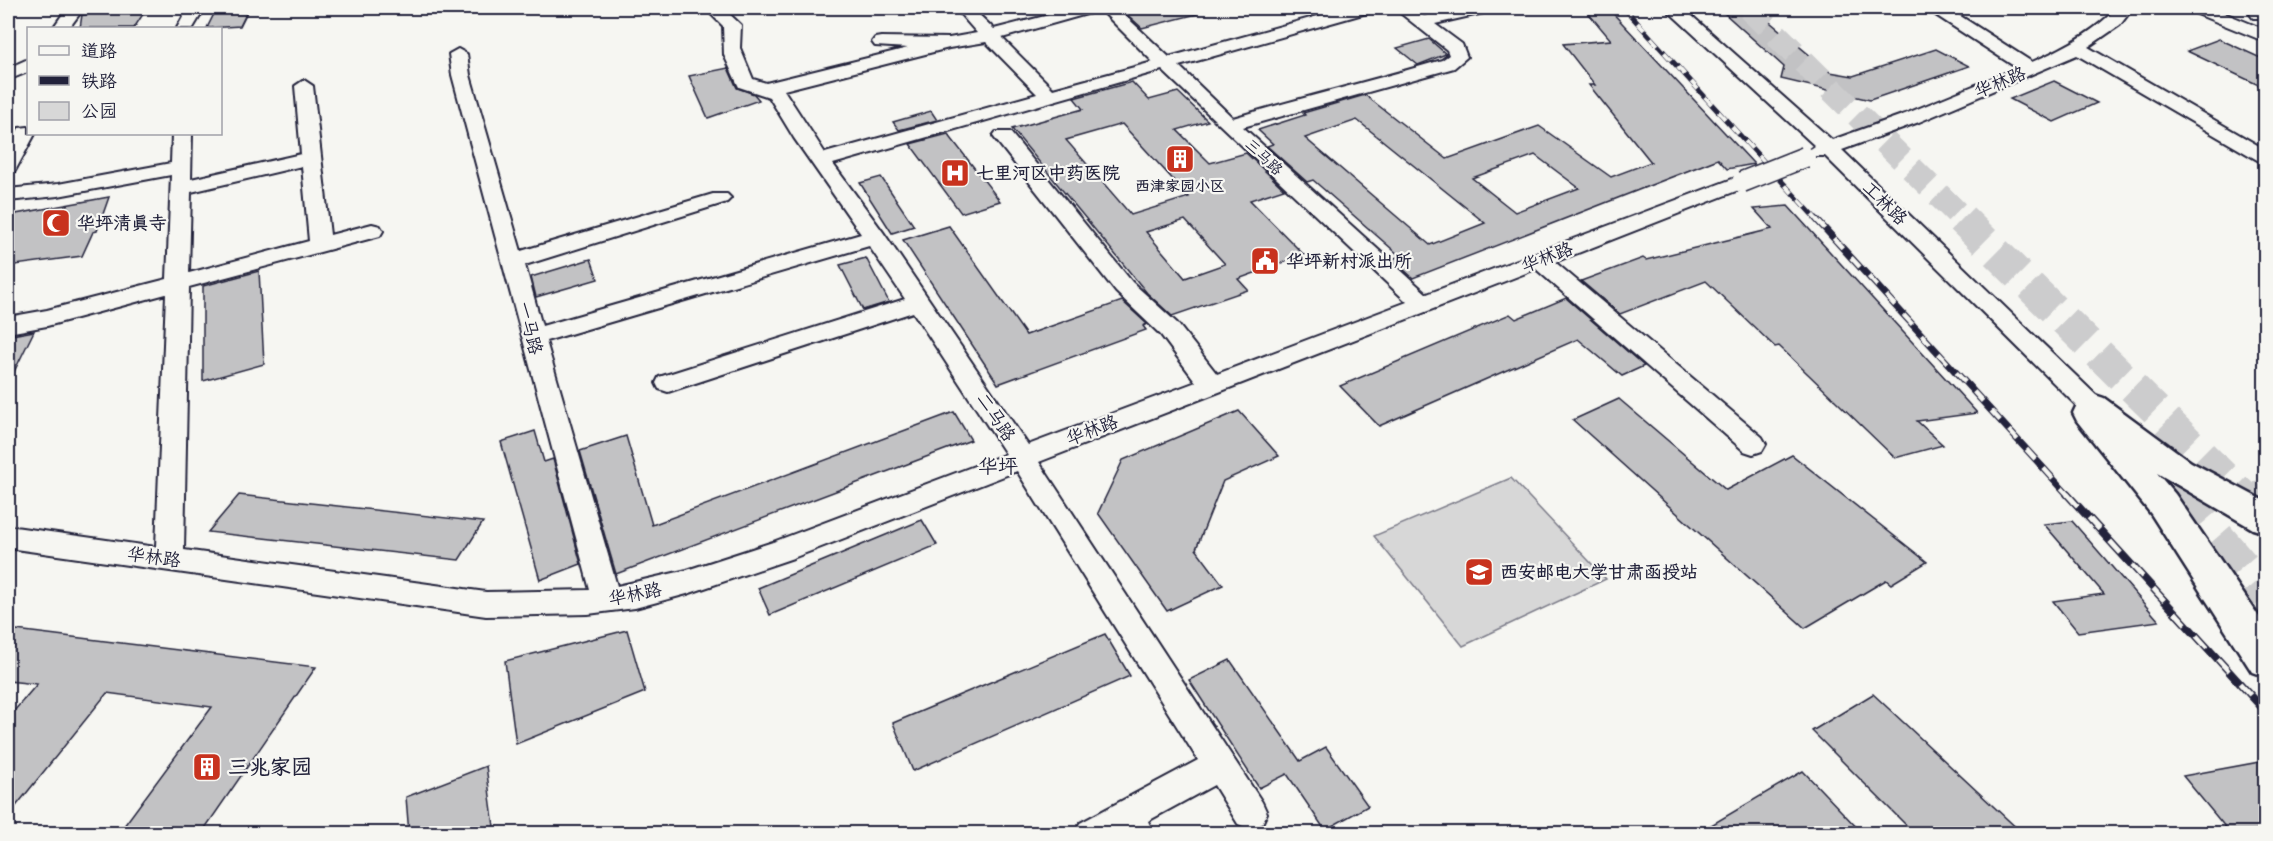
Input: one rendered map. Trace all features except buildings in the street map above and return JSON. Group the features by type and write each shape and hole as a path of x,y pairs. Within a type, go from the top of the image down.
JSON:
{"highway":[{"path":"2265,519 2179,471 2092,406 2089,413 2163,504 2265,660"}],"street":[{"path":"62,27 75,8"},
{"path":"186,27 196,8"},
{"path":"713,8 732,25 729,38 735,64 746,84 775,90 949,43 990,36 1094,8"},
{"path":"963,8 1050,97"},
{"name":"三马路","path":"1108,8 1230,125 1424,304"},
{"path":"820,161 1364,8"},
{"path":"1230,125 1337,93 1371,87 1448,64 1458,57 1456,48 1402,8"},
{"path":"1422,22 1482,8"},
{"name":"工林路","path":"1672,8 1828,147 2092,406"},
{"path":"1937,8 2031,69"},
{"name":"华林路","path":"8,537 486,604 607,600 636,596 687,582 783,550 1828,147 1912,118 2031,69 2076,47 2114,21 2125,8"},
{"path":"2198,8 2265,37"},
{"path":"2262,8 2259,14 2265,13"},
{"path":"881,42 949,43"},
{"path":"2076,47 2265,159"},
{"name":"一马路","path":"458,54 460,75 513,261 567,471 607,600"},
{"path":"8,75 27,66"},
{"path":"304,86 320,245"},
{"name":"二马路","path":"775,90 820,161 919,302 1022,457 1250,813"},
{"path":"8,167 26,132"},
{"path":"170,560 182,135"},
{"path":"1004,136 1124,287 1168,329 1211,384"},
{"path":"8,195 181,178 312,158"},
{"path":"513,261 720,198"},
{"path":"8,325 47,318 372,231"},
{"path":"532,337 874,237"},
{"path":"1539,260 1753,444"},
{"path":"668,383 919,302"},
{"path":"1092,834 1132,824 1219,765"}],"green space":[{"path":"1511,478 1606,579 1463,646 1374,536"}],"tunnel":[{"path":"1749,8 1964,220"},
{"path":"1962,219 2243,496"},
{"path":"2130,445 2179,496"},
{"path":"2177,494 2266,597"},
{"path":"2242,494 2264,516"}],"railway":[{"path":"1624,8 1817,220"},
{"path":"1816,219 2069,496"},
{"path":"2067,494 2266,712"}],"place":[{"name":"西津家园小区","path":"1180,159"},
{"name":"七里河区中药医院","path":"955,173"},
{"name":"华坪清真寺","path":"56,223"},
{"name":"华坪新村派出所","path":"1265,261"},
{"name":"西安邮电大学甘肃函授站","path":"1479,572"},
{"name":"三兆家园","path":"207,767"}],"district":[{"name":"华坪","path":"998,466"}]}
